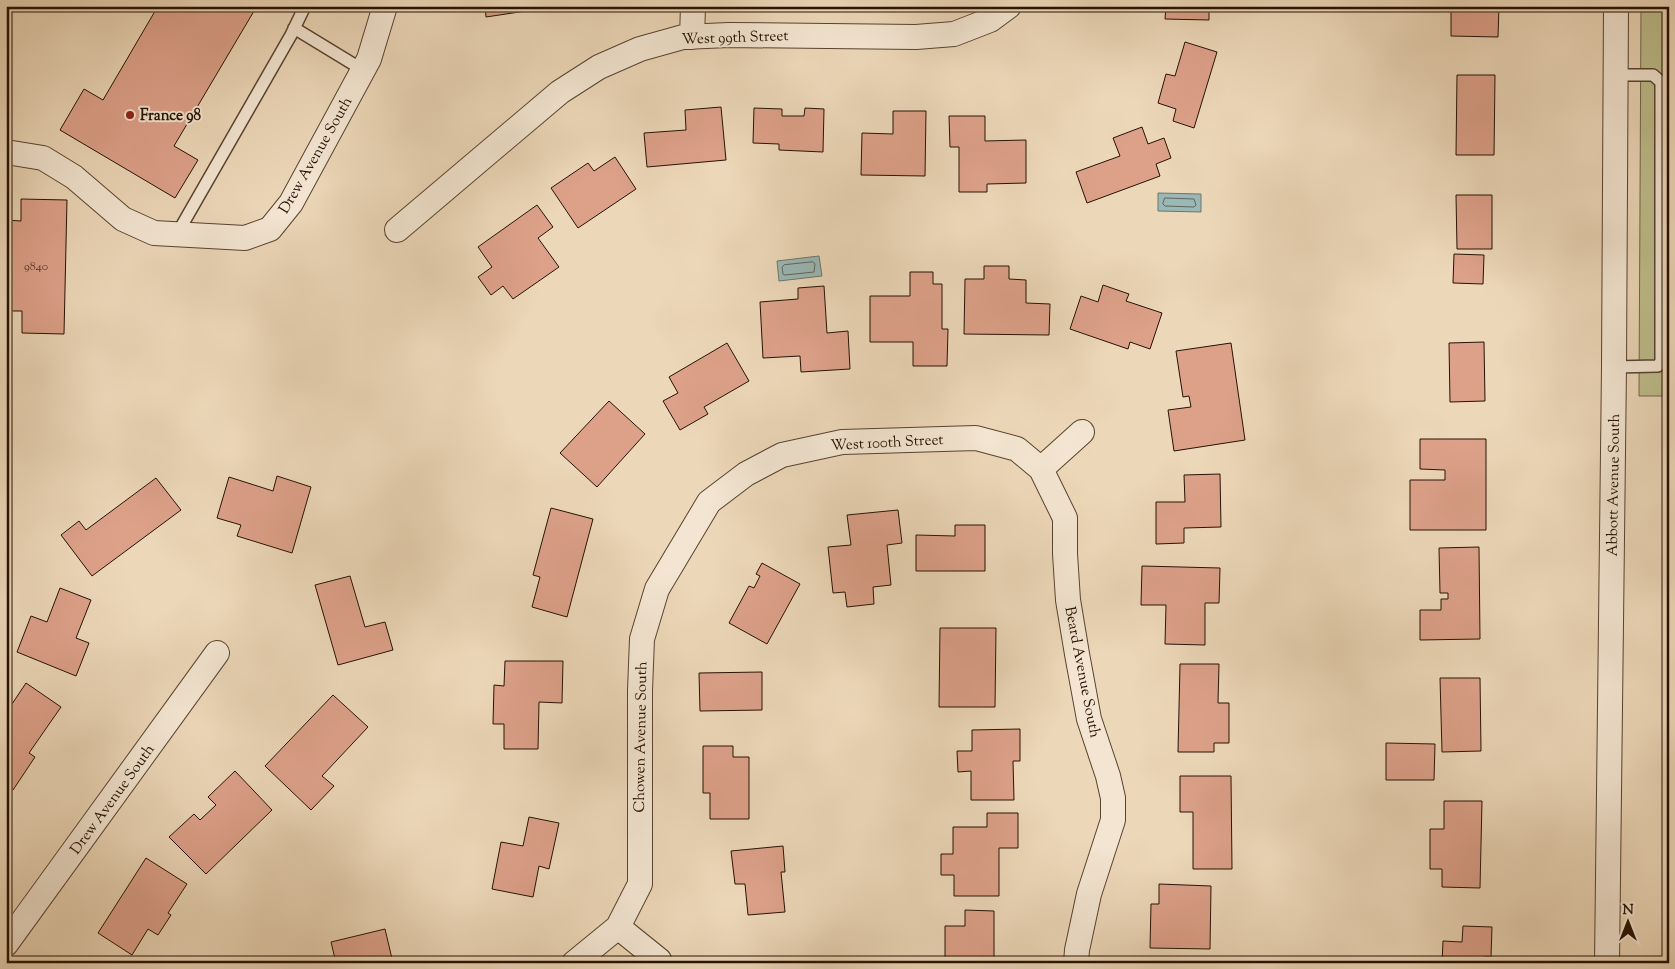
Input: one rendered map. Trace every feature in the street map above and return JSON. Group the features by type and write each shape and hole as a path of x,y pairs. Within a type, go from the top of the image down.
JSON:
{"street":[{"name":"Drew Avenue South","path":"6,152 43,158 74,177 123,219 154,233 245,238 270,229 291,202 369,59 385,6"},
{"path":"692,37 693,6"},
{"name":"West 99th Street","path":"397,230 560,92 599,67 640,48 683,37 738,35 916,37 954,34 990,20 1010,6"},
{"name":"Abbott Avenue South","path":"1607,963 1616,6"},
{"path":"1041,468 1082,432"},
{"name":"West 100th Street","path":"709,502 746,474 782,455 842,442 976,438 1017,449 1041,468"},
{"name":"Beard Avenue South","path":"1041,468 1065,518 1068,600 1077,654 1089,718 1108,776 1113,798 1113,820 1089,894 1076,963"},
{"name":"Chowen Avenue South","path":"574,963 618,927 640,884 640,690 642,639 656,589 709,502"},
{"name":"Drew Avenue South","path":"6,944 217,653"},
{"path":"618,927 659,960"}],"lane":[{"path":"178,234 305,6"},
{"path":"294,28 363,70"},
{"path":"1614,367 1658,366 1661,361 1660,82 1653,75 1616,75"}],"green space":[{"path":"1641,6 1669,6 1669,396 1639,396"}],"water":[{"path":"1158,193 1201,194 1201,212 1158,211"},
{"path":"819,256 822,276 779,281 777,261"}],"building":[{"name":"France 98","path":"158,6 257,6 174,146 198,160 175,198 60,130 84,89 103,100"},
{"path":"485,6 526,6 526,11 486,17"},
{"path":"1166,6 1209,6 1209,20 1165,19"},
{"path":"1451,6 1499,6 1498,37 1451,36"},
{"path":"1185,42 1217,52 1194,128 1173,121 1176,109 1158,103 1166,74 1175,76"},
{"path":"1457,75 1495,75 1494,155 1456,155"},
{"path":"721,107 726,160 647,167 644,133 686,130 685,110"},
{"path":"754,108 782,109 782,116 804,116 805,108 824,109 823,152 779,150 779,144 753,143"},
{"path":"893,111 926,111 925,176 861,175 862,133 893,134"},
{"path":"949,116 985,116 985,141 1026,140 1026,183 987,184 987,192 959,192 959,147 950,147"},
{"path":"1142,127 1148,144 1164,138 1171,158 1156,164 1160,176 1087,203 1076,172 1120,156 1113,138"},
{"path":"615,157 636,189 578,228 551,188 588,163 594,171"},
{"path":"1456,195 1492,195 1492,249 1457,249"},
{"path":"21,199 67,200 64,334 22,333 22,311 6,311 6,220 21,221"},
{"path":"537,205 553,227 538,238 559,267 513,299 503,286 491,295 478,277 492,267 478,247"},
{"path":"1454,254 1484,255 1483,284 1453,283"},
{"path":"984,266 1009,266 1009,279 1026,280 1026,303 1050,304 1049,335 964,334 965,279 984,279"},
{"path":"910,272 933,272 933,284 942,284 942,329 948,329 947,366 913,366 913,342 870,342 870,296 910,296"},
{"path":"1103,285 1129,294 1126,301 1162,313 1150,349 1130,342 1128,349 1070,329 1081,296 1098,302"},
{"path":"824,286 827,333 848,331 850,369 801,372 800,356 763,358 760,302 798,299 798,288"},
{"path":"1484,342 1485,401 1450,402 1449,343"},
{"path":"727,343 749,381 704,407 708,414 680,430 663,401 678,393 669,377"},
{"path":"1231,343 1245,440 1174,451 1168,410 1191,407 1189,396 1183,397 1176,351"},
{"path":"609,401 645,434 597,487 560,453"},
{"path":"1420,439 1486,439 1486,530 1410,530 1410,480 1445,480 1445,470 1420,469"},
{"path":"1220,474 1221,527 1184,528 1184,543 1156,544 1156,502 1185,502 1184,475"},
{"path":"277,476 311,487 292,553 237,536 241,525 217,518 229,477 273,491"},
{"path":"156,478 181,510 92,576 61,535 79,521 86,530"},
{"path":"551,508 593,519 567,617 532,607 540,577 533,575"},
{"path":"898,510 902,543 887,545 891,585 873,587 874,604 847,607 845,592 833,593 828,547 851,545 847,515"},
{"path":"955,525 985,525 985,571 916,571 916,535 955,536"},
{"path":"1479,547 1480,639 1420,640 1420,610 1441,610 1441,599 1448,599 1448,593 1440,593 1439,548"},
{"path":"762,563 800,584 767,644 729,623 749,586 754,588 760,576 756,574"},
{"path":"1142,566 1220,568 1219,603 1205,603 1205,645 1165,644 1166,605 1141,605"},
{"path":"350,576 365,627 385,622 393,650 338,665 315,585"},
{"path":"60,588 91,600 76,638 89,643 76,676 17,652 31,616 47,622"},
{"path":"940,628 996,628 995,707 939,707"},
{"path":"505,661 563,661 562,703 539,702 538,749 504,749 504,724 493,724 494,685 504,686"},
{"path":"1180,664 1219,664 1218,703 1229,703 1229,743 1214,743 1214,752 1178,752"},
{"path":"762,672 762,710 700,711 699,673"},
{"path":"1440,678 1480,678 1481,751 1442,752"},
{"path":"26,683 61,707 29,753 35,757 13,790 6,786 6,703 8,701 12,704"},
{"path":"333,695 368,727 322,776 334,786 311,810 265,766"},
{"path":"1020,729 1020,761 1013,761 1014,800 971,800 971,771 958,772 957,751 972,751 972,730"},
{"path":"1386,743 1435,744 1434,780 1386,780"},
{"path":"703,746 733,746 733,757 749,757 749,819 710,819 710,793 703,793"},
{"path":"235,771 272,810 206,874 169,837 194,814 200,820 216,805 208,797"},
{"path":"1180,776 1231,776 1232,869 1193,869 1193,812 1180,812"},
{"path":"1444,801 1482,801 1480,888 1442,887 1442,869 1430,869 1430,829 1444,829"},
{"path":"987,813 1018,813 1018,848 999,848 999,896 954,896 954,875 941,875 941,854 953,854 953,827 987,827"},
{"path":"529,817 559,823 549,869 539,866 533,897 492,889 501,842 523,846"},
{"path":"783,846 785,872 781,872 785,912 748,915 745,884 735,884 731,851"},
{"path":"146,858 187,884 168,913 171,915 158,935 148,929 132,955 98,933"},
{"path":"1159,884 1211,886 1210,949 1150,948 1151,904 1159,904"},
{"path":"965,910 994,911 994,963 945,963 945,926 965,926"},
{"path":"1463,926 1492,927 1491,957 1484,957 1484,963 1442,963 1443,941 1462,942"},
{"path":"385,929 393,963 336,963 331,942"}],"place":[{"name":"France 98","path":"130,115"}]}
